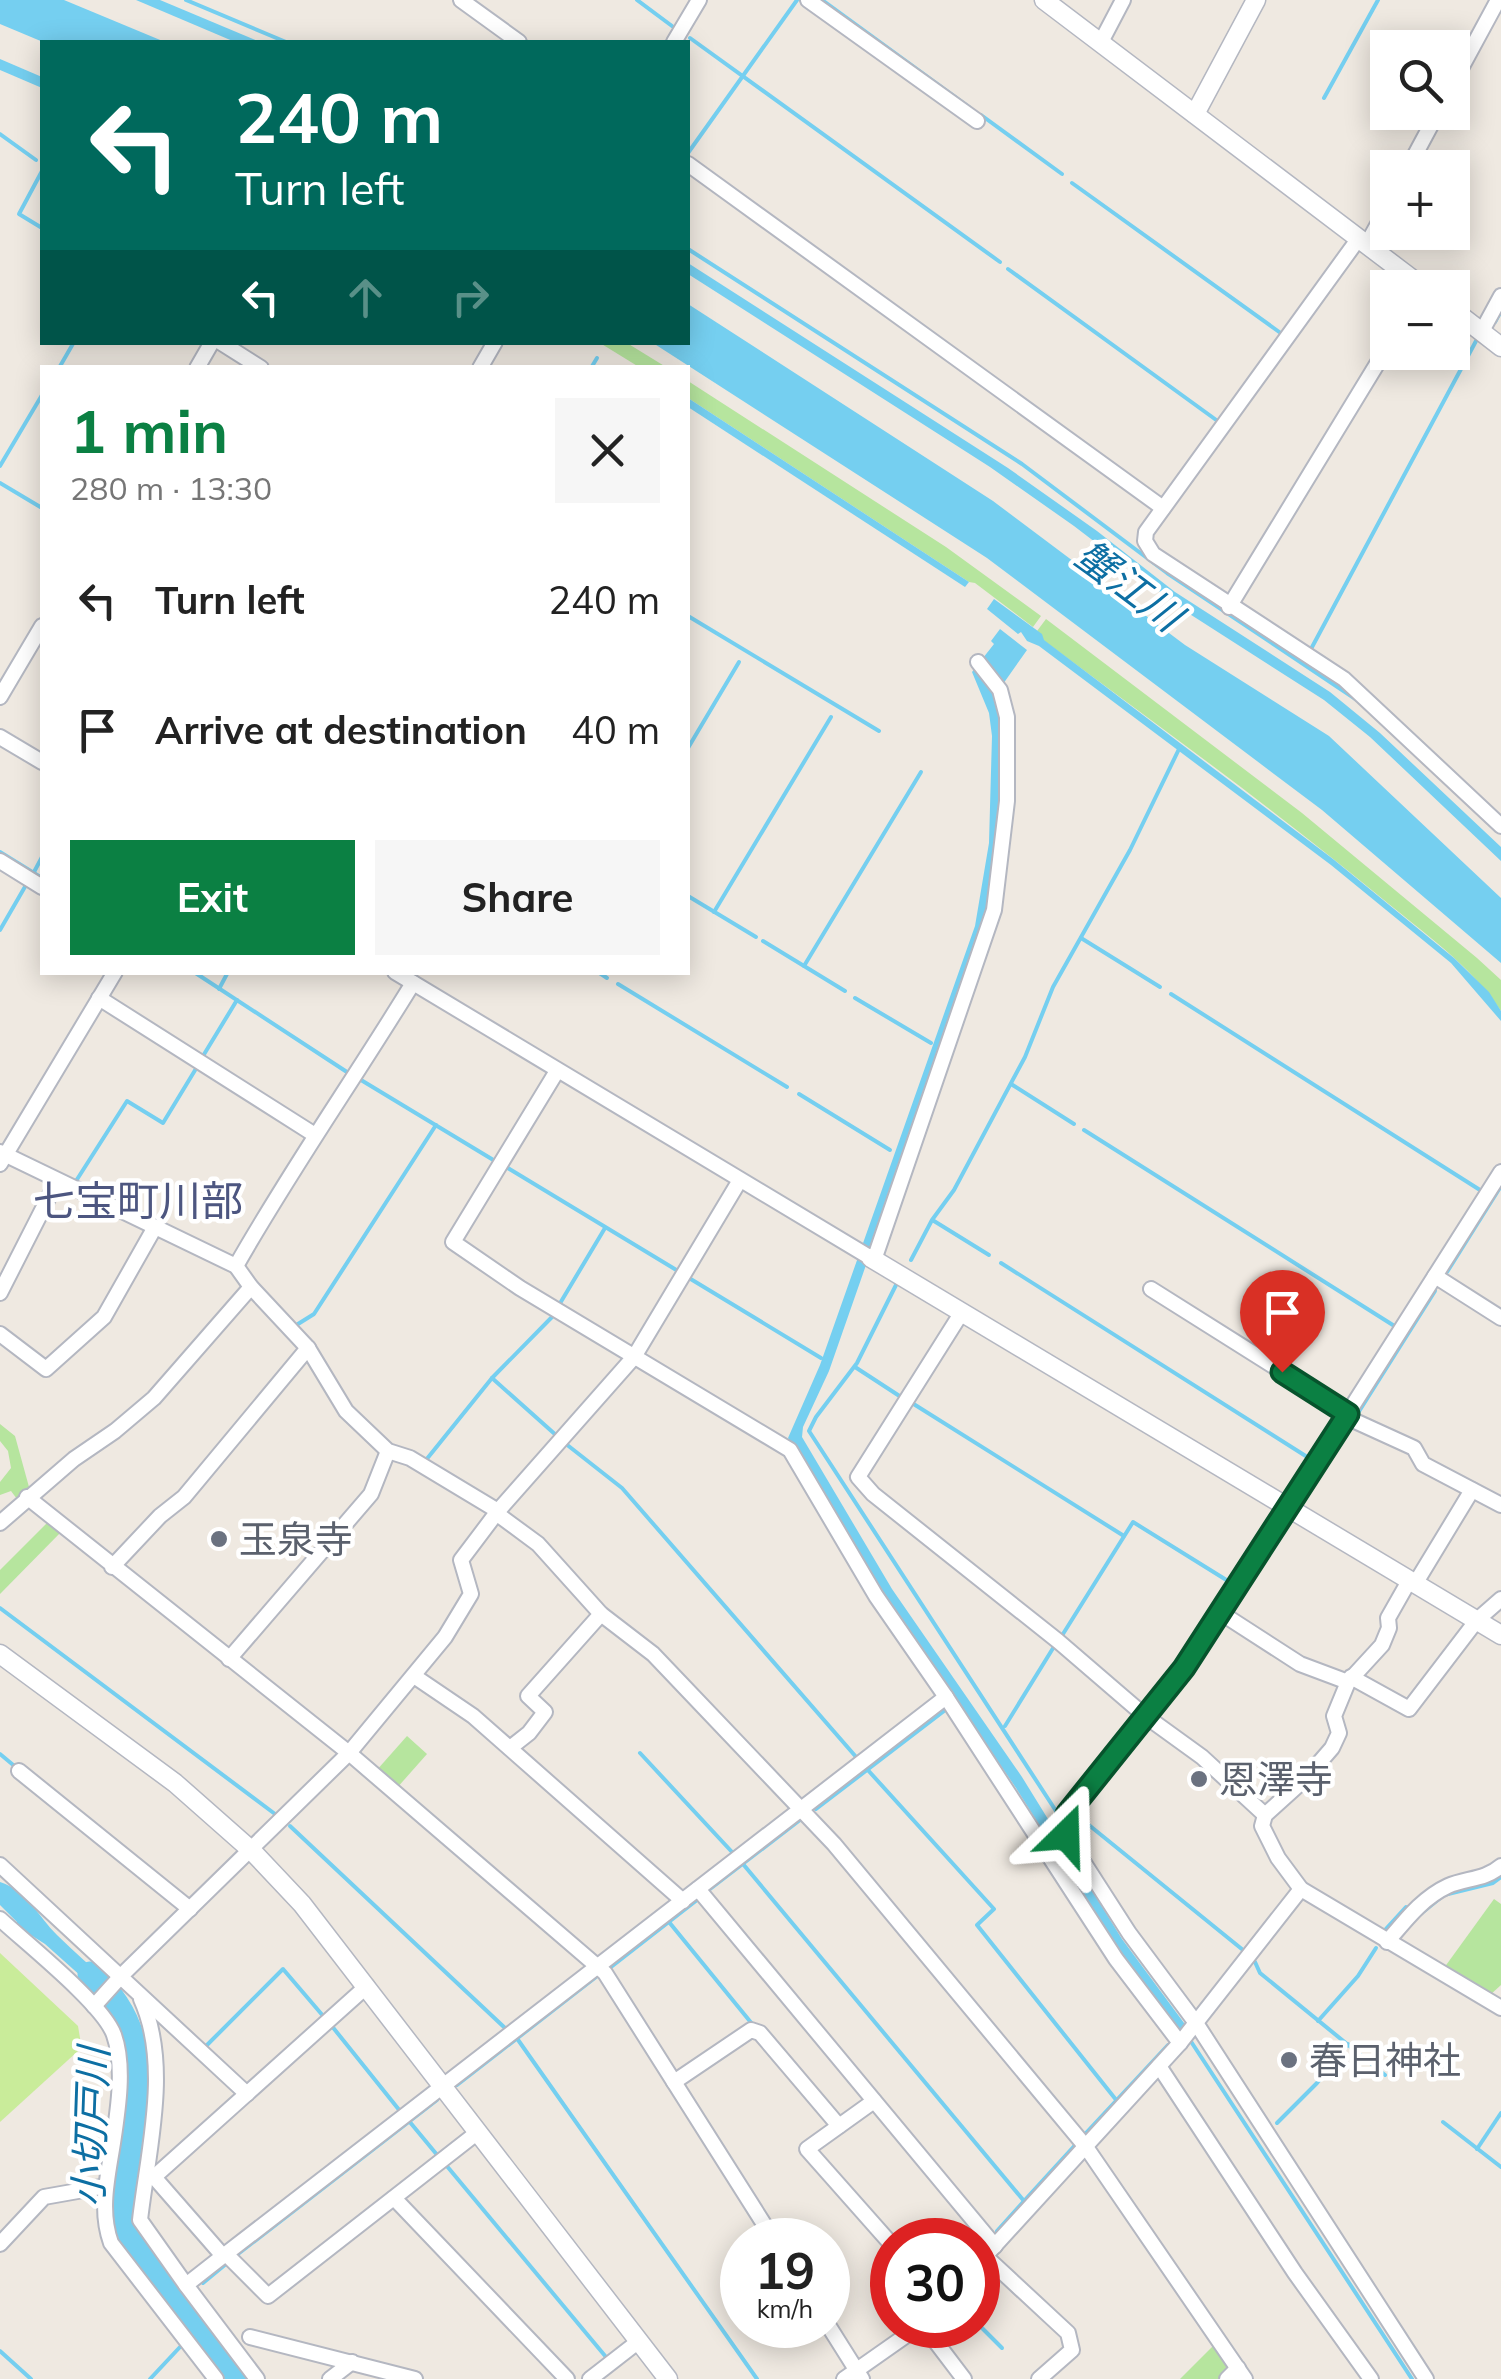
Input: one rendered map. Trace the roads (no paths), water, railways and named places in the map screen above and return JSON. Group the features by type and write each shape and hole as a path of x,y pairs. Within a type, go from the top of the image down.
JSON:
{"street":[{"path":"460,0 516,40"},
{"path":"675,40 699,0"},
{"path":"808,0 976,122"},
{"path":"1044,0 1401,270"},
{"path":"1100,42 1123,0"},
{"path":"1195,114 1256,0"},
{"path":"1470,51 1498,0"},
{"path":"690,165 1163,508"},
{"path":"1370,231 1146,532 1148,547 1229,607 1344,679 1501,826"},
{"path":"1482,332 1501,296"},
{"path":"1470,323 1501,347"},
{"path":"225,345 256,365"},
{"path":"1229,607 1373,370"},
{"path":"0,697 40,629"},
{"path":"868,1256 994,910 1007,801 1007,717 1000,690 979,663"},
{"path":"0,737 40,761"},
{"path":"0,862 40,886"},
{"path":"112,975 2,1157 236,1266 250,1287 308,1348 346,1411 388,1451 410,1458 498,1512 548,1554 601,1614 653,1654 834,1844 1086,2147 1236,2375"},
{"path":"401,975 1501,1635"},
{"path":"236,1266 314,1135 356,1077 414,983"},
{"path":"100,998 314,1135"},
{"path":"557,1070 453,1242 520,1288 790,1450 876,1596 1116,1960 1188,2033"},
{"path":"1426,2379 1188,2033 1066,1835 1067,1814 1184,1668 1501,1172"},
{"path":"97,2004 349,1753 414,1676 467,1605 471,1594 461,1560 634,1357 740,1180"},
{"path":"0,1293 58,1181"},
{"path":"0,1334 46,1369 104,1316 154,1228"},
{"path":"1435,1276 1501,1318"},
{"path":"0,1522 154,1398 250,1287"},
{"path":"1152,1290 1347,1415 1414,1448 1423,1464 1501,1506"},
{"path":"962,1312 858,1478 1144,1715 1202,1756 1265,1816"},
{"path":"112,1566 184,1497 308,1348"},
{"path":"230,1659 372,1494 388,1451"},
{"path":"1472,1490 1388,1618 1389,1628 1382,1645 1350,1680 1334,1716 1338,1733 1332,1748 1265,1816 1262,1826 1278,1858 1302,1889 1501,2008"},
{"path":"28,1498 349,1753 598,1966 760,2218"},
{"path":"1221,1613 1300,1664 1350,1680 1409,1709 1477,1620 1501,1600"},
{"path":"510,1748 529,1733 545,1712 528,1696 601,1614"},
{"path":"0,1654 175,1784 252,1851 302,1904 668,2379"},
{"path":"414,1676 473,1716 683,1900"},
{"path":"186,2286 946,1697"},
{"path":"20,1770 190,1909"},
{"path":"0,1865 247,2094"},
{"path":"1387,1942 1432,1895 1450,1884 1490,1874 1501,1866"},
{"path":"1000,2241 1188,2033 1302,1889"},
{"path":"698,1890 874,2101 959,2218"},
{"path":"0,1919 97,2004 114,2033 118,2055 116,2121 105,2216 111,2242 216,2379"},
{"path":"149,2177 367,1986"},
{"path":"136,1989 153,2026 149,2177 140,2220 258,2379"},
{"path":"674,2082 751,2030 760,2033 838,2126"},
{"path":"1159,2066 1295,2273 1372,2379"},
{"path":"870,2221 807,2149 874,2101"},
{"path":"149,2177 268,2296 478,2132"},
{"path":"0,2244 44,2196 106,2186"},
{"path":"394,2198 567,2379"},
{"path":"1000,2269 1068,2334 1072,2350 1039,2379"},
{"path":"250,2337 416,2379"},
{"path":"590,2379 639,2342"},
{"path":"840,2348 854,2376 891,2348"},
{"path":"940,2348 964,2379"},
{"path":"330,2379 352,2362"}],"water":[{"path":"0,0 64,0 160,40 40,41 0,24"},
{"path":"136,0 160,0 255,40 230,40"},
{"path":"0,59 40,76 40,87 0,70"},
{"path":"690,264 1008,468 1175,592 1330,692 1380,733 1501,847 1501,861 1370,737 1324,700 1185,611 990,467 690,275"},
{"path":"690,305 993,501 1185,645 1329,736 1501,898 1501,963 1322,810 987,558 656,345 690,345"},
{"path":"690,399 969,582 965,587 690,408"},
{"path":"994,599 1333,859 1454,958 1489,992 1501,1011 1501,1021 1451,963 1331,865 1039,646 1027,641 1021,632 1018,634 987,609"},
{"path":"1000,629 1027,650 996,694 1002,724 1002,797 990,910 829,1371 802,1437 892,1589 1022,1777 1122,1939 1187,2027 1181,2034 1113,1943 1016,1788 881,1591 788,1438 820,1365 975,926 989,843 992,736 989,713 972,672 994,644 991,641"},
{"path":"0,1882 25,1898 57,1935 111,1984 101,1994 45,1944 15,1925 17,1922 0,1905"}],"waterway":[{"path":"186,0 281,40"},
{"path":"637,0 672,26"},
{"path":"690,150 797,0"},
{"path":"822,0 969,107"},
{"path":"1324,98 1378,0"},
{"path":"690,38 1000,262"},
{"path":"981,115 1062,174"},
{"path":"0,134 36,160"},
{"path":"40,175 19,214 40,227"},
{"path":"1072,183 1282,334"},
{"name":"蟹江川","path":"690,250 1022,464 1167,573 1357,700"},
{"path":"1008,269 1219,422"},
{"path":"1495,322 1501,311"},
{"path":"1311,649 1476,341"},
{"path":"61,365 72,345"},
{"path":"593,365 597,358"},
{"path":"0,466 40,398"},
{"path":"0,483 40,507"},
{"path":"690,617 879,731"},
{"path":"690,745 739,662"},
{"path":"714,912 831,717"},
{"path":"911,1260 932,1220 954,1190 1025,1057 1053,987 1130,850 1180,747"},
{"path":"804,966 921,772"},
{"path":"0,852 40,877"},
{"path":"34,872 40,861"},
{"path":"0,930 26,885"},
{"path":"690,897 756,937"},
{"path":"1081,938 1160,987"},
{"path":"763,941 845,991"},
{"path":"199,975 350,1074"},
{"path":"219,989 226,975"},
{"path":"602,975 607,978"},
{"path":"618,984 787,1087"},
{"path":"1171,994 1480,1190"},
{"path":"855,998 931,1043"},
{"path":"203,1056 237,1000"},
{"path":"76,1181 127,1101 163,1123 197,1067"},
{"path":"361,1080 495,1161"},
{"path":"1011,1084 1074,1124"},
{"path":"799,1094 890,1150"},
{"path":"298,1324 314,1314 436,1125"},
{"path":"1084,1130 1396,1327"},
{"path":"506,1167 678,1271"},
{"path":"1447,1272 1501,1186"},
{"path":"934,1221 989,1255"},
{"path":"559,1305 605,1228"},
{"path":"1001,1263 1312,1460"},
{"path":"689,1278 821,1358"},
{"path":"896,1285 857,1363 809,1431 1056,1811"},
{"path":"1358,1413 1435,1291"},
{"path":"552,1317 492,1378 557,1436"},
{"path":"855,1367 901,1397"},
{"path":"426,1460 492,1378"},
{"path":"912,1403 1124,1536"},
{"path":"1305,1498 1350,1427"},
{"path":"566,1444 622,1488 857,1758"},
{"path":"1063,1634 1133,1522 1228,1581"},
{"path":"1233,1610 1285,1527"},
{"path":"0,1608 275,1814"},
{"path":"1005,1726 1055,1645"},
{"path":"816,1809 944,1711"},
{"path":"640,1753 732,1852"},
{"path":"0,1754 18,1769"},
{"path":"866,1768 994,1909 977,1925 1117,2101"},
{"path":"1079,1817 1243,1950"},
{"path":"710,1889 800,1820"},
{"path":"290,1826 505,2028"},
{"path":"743,1864 1024,2201 1000,2228"},
{"path":"1418,1916 1444,1895 1493,1883 1501,1877"},
{"path":"611,1967 697,1900"},
{"path":"1384,1931 1408,1908"},
{"path":"669,1922 753,2025"},
{"path":"1318,2021 1358,1976 1376,1948"},
{"path":"1255,1962 1260,1973 1385,2075"},
{"path":"204,2048 283,1969 324,2017"},
{"name":"小切戸川","path":"90,1974 116,2004 131,2034 137,2065 124,2198 125,2234 237,2379"},
{"path":"457,2085 596,1977"},
{"path":"331,2025 400,2111"},
{"path":"516,2037 757,2379"},
{"path":"1190,2040 1412,2379"},
{"path":"1277,2123 1317,2083 1348,2044"},
{"path":"1086,2133 1168,2045"},
{"path":"238,2254 437,2100"},
{"path":"1477,2149 1501,2113"},
{"path":"409,2121 438,2156"},
{"path":"1443,2122 1501,2167"},
{"path":"1024,2201 1077,2143"},
{"path":"446,2165 606,2357"},
{"path":"203,2283 226,2264"},
{"path":"150,2379 180,2347"},
{"path":"0,2351 31,2379"}],"place":[{"name":"玉泉寺","path":"219,1539"},
{"name":"恩澤寺","path":"1199,1779"},
{"name":"春日神社","path":"1289,2060"}],"district":[{"name":"七宝町川部","path":"138,1200"}]}
